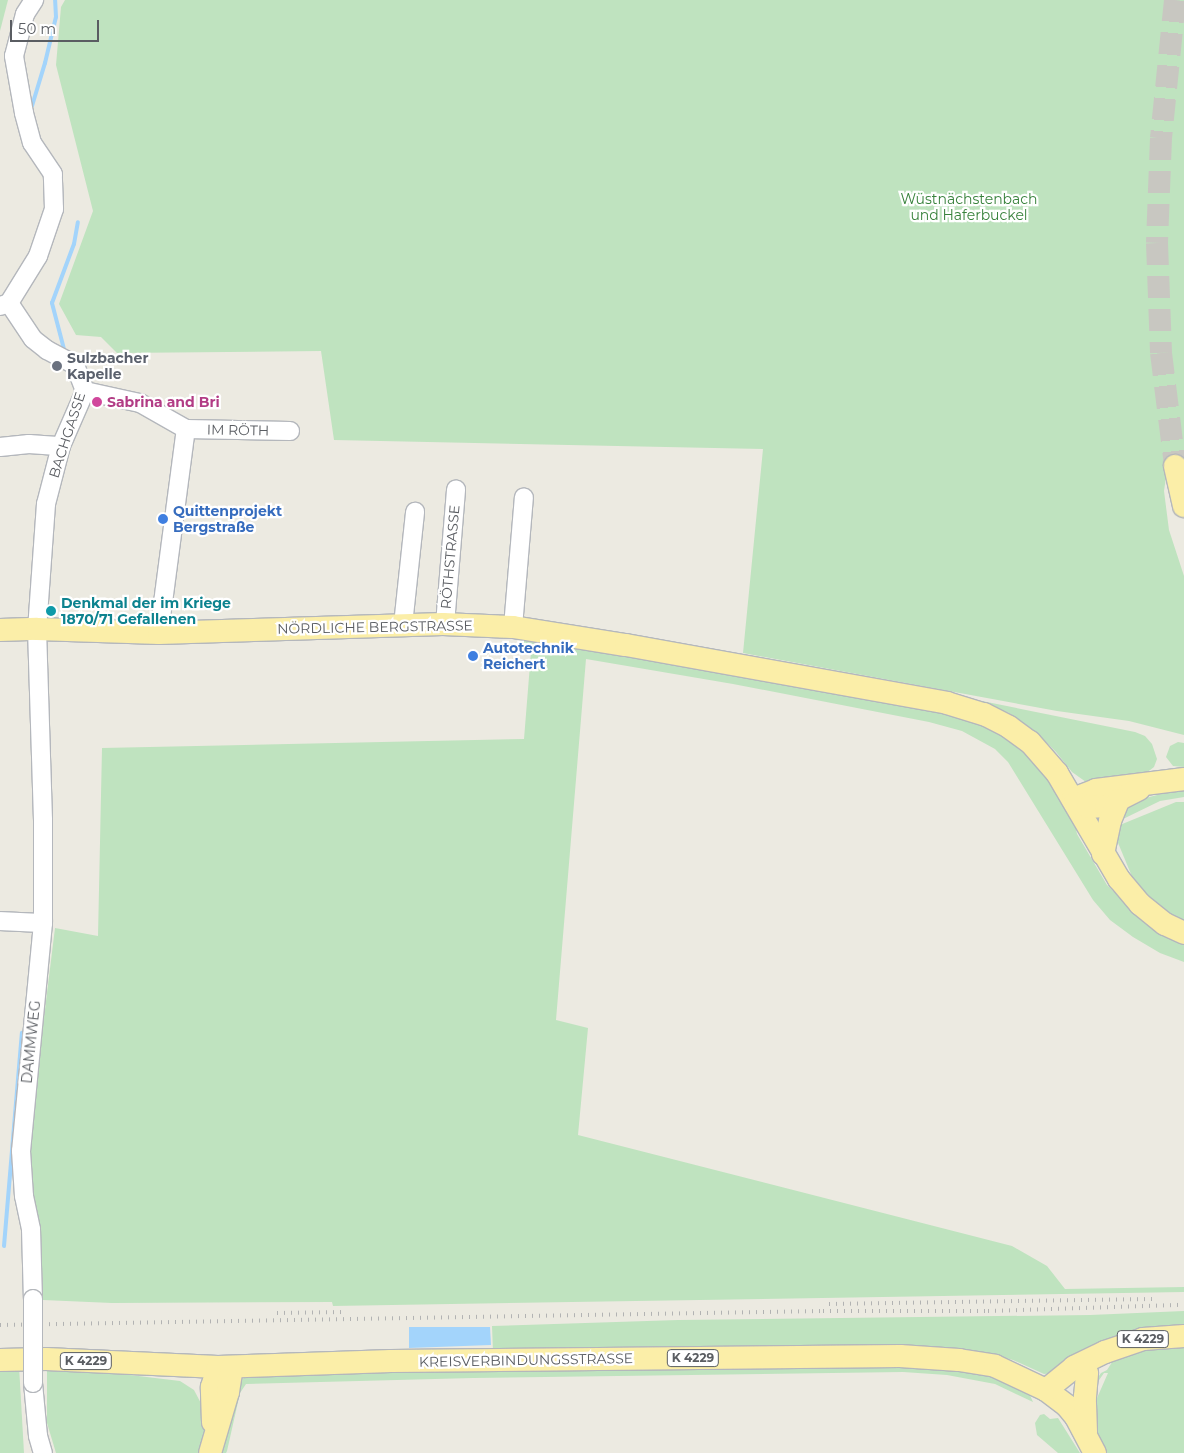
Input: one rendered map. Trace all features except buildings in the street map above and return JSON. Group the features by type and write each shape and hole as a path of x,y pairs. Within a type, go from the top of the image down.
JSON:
{"main road":[{"path":"1175,466 1184,506"},
{"name":"NÖRDLICHE BERGSTRASSE","path":"0,630 37,629 159,633 445,624 514,627 947,703 984,714 1010,727 1030,742 1048,760 1074,801 1103,854 1140,904 1164,924 1184,933"},
{"path":"1074,801 1096,790 1184,779"},
{"path":"1074,801 1098,807 1118,801 1149,784"},
{"path":"1103,854 1110,821 1118,801"},
{"name":"K 4229","path":"1105,1352 1143,1339 1184,1336"},
{"path":"1046,1390 1061,1392 1087,1374 1105,1352"},
{"path":"1046,1390 1074,1367 1105,1352"},
{"name":"KREISVERBINDUNGSSTRASSE","path":"0,1360 46,1359 225,1367 391,1362 900,1356 959,1360 995,1366 1046,1390"},
{"path":"172,1365 202,1389 211,1401"},
{"path":"212,1445 211,1401 213,1380 225,1367"},
{"path":"212,1445 228,1392 225,1367"},
{"path":"1085,1443 1087,1374"},
{"path":"1046,1390 1085,1443 1095,1453"}],"street":[{"name":"BACHGASSE","path":"34,0 25,14 14,56 24,113 32,143 52,174 54,209 38,256 4,304 32,339 47,350 75,365 84,391 60,446 46,504 37,629"},
{"path":"84,391 140,403 186,429 159,633"},
{"name":"IM RÖTH","path":"186,429 290,431"},
{"path":"0,447 30,444 60,446"},
{"name":"RÖTHSTRASSE","path":"445,624 456,489"},
{"path":"514,627 524,497"},
{"path":"404,625 415,512"},
{"name":"DAMMWEG","path":"37,629 43,820 43,923 21,1151 24,1196 31,1229 33,1383 38,1436 43,1453"},
{"path":"0,921 43,923"}],"green space":[{"path":"0,0 8,0 0,31"},
{"name":"Wüstnächstenbach und Haferbuckel","path":"65,0 1184,0 1184,465 1167,470 1164,491 1169,530 1184,576 1184,735 1129,721 1057,711 743,653 763,449 334,440 321,351 117,353 101,337 76,335 59,304 93,211 56,65 61,7"},
{"path":"518,637 901,701 988,727 1015,743 1050,780 1075,824 1077,834 1107,885 1135,912 1184,942 1184,962 1160,953 1133,937 1110,920 1093,900 1008,762 995,749 962,731 929,722 733,684 586,659 556,1020 588,1028 578,1135 1012,1246 1047,1266 1065,1289 1184,1287 1184,1292 333,1306 332,1302 112,1303 43,1300 41,1237 26,1163 55,928 98,936 102,748 524,739 531,652"},
{"path":"982,701 1135,732 1145,736 1152,744 1157,759 1154,767 1145,774 1086,782 1072,772 1036,732 1009,713 981,703"},
{"path":"1178,742 1184,743 1184,767 1173,766 1166,757 1170,746"},
{"path":"1184,788 1184,797 1160,801 1123,819 1123,810 1138,800"},
{"path":"1176,802 1184,802 1184,922 1169,915 1142,893 1133,879 1116,838 1115,827"},
{"path":"1184,1311 1184,1330 1054,1373 1044,1374 1013,1360 988,1353 945,1350 493,1352 492,1326 678,1320 1090,1315"},
{"path":"1184,1337 1184,1453 1101,1453 1091,1401 1097,1398 1108,1373 1104,1373 1097,1383 1094,1383 1101,1373 1107,1370 1118,1353"},
{"path":"902,1364 948,1367 997,1377 1029,1393 1033,1402 995,1384 947,1375 903,1372 473,1378 246,1384 240,1393 227,1451 226,1453 220,1453 237,1383 244,1378 255,1376 472,1369"},
{"path":"0,1366 19,1366 24,1453 0,1453"},
{"path":"47,1367 180,1381 194,1390 205,1411 207,1426 202,1453 56,1453 47,1423"},
{"path":"1044,1414 1050,1419 1058,1418 1080,1453 1058,1453 1037,1435 1035,1423 1040,1415"}],"water":[{"path":"409,1327 490,1327 491,1345 409,1348"}],"waterway":[{"path":"32,106 56,17 55,0"},
{"path":"65,353 52,303 74,244 78,222"},
{"path":"4,1246 22,1033"}],"tunnel":[{"path":"1175,0 1161,138 1157,243 1161,353 1175,466"}],"railway":[{"path":"829,1304 1152,1299"},
{"path":"0,1325 823,1311 988,1311 1184,1305"},
{"path":"277,1313 344,1312"}],"place":[{"name":"Sulzbacher Kapelle","path":"57,366"},
{"name":"Sabrina and Bri","path":"97,402"},
{"name":"Quittenprojekt Bergstraße","path":"163,519"},
{"name":"Denkmal der im Kriege 1870/71 Gefallenen","path":"51,611"},
{"name":"Autotechnik Reichert","path":"473,656"}]}
